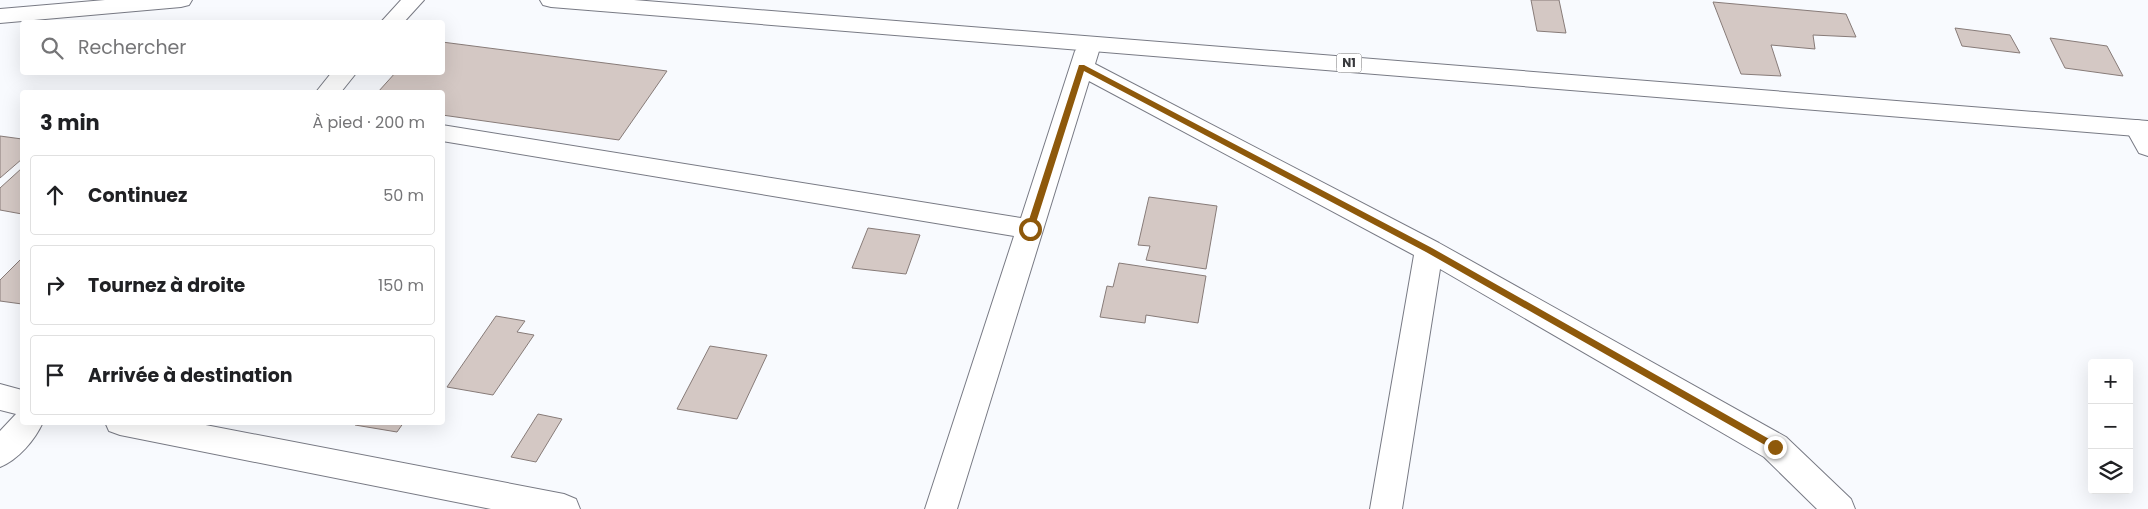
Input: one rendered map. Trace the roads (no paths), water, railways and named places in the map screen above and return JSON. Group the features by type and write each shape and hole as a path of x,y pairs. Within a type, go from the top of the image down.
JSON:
{"main road":[{"path":"0,16 181,0"},
{"path":"394,20 413,0"},
{"name":"N1","path":"551,0 1086,54 2144,135"},
{"path":"941,509 1086,54 1775,447 1839,509"},
{"path":"330,90 343,75"},
{"path":"445,133 1030,229"},
{"path":"1386,509 1429,250"},
{"path":"0,397 20,402"},
{"path":"0,453 25,425"},
{"path":"135,425 564,509"}]}
